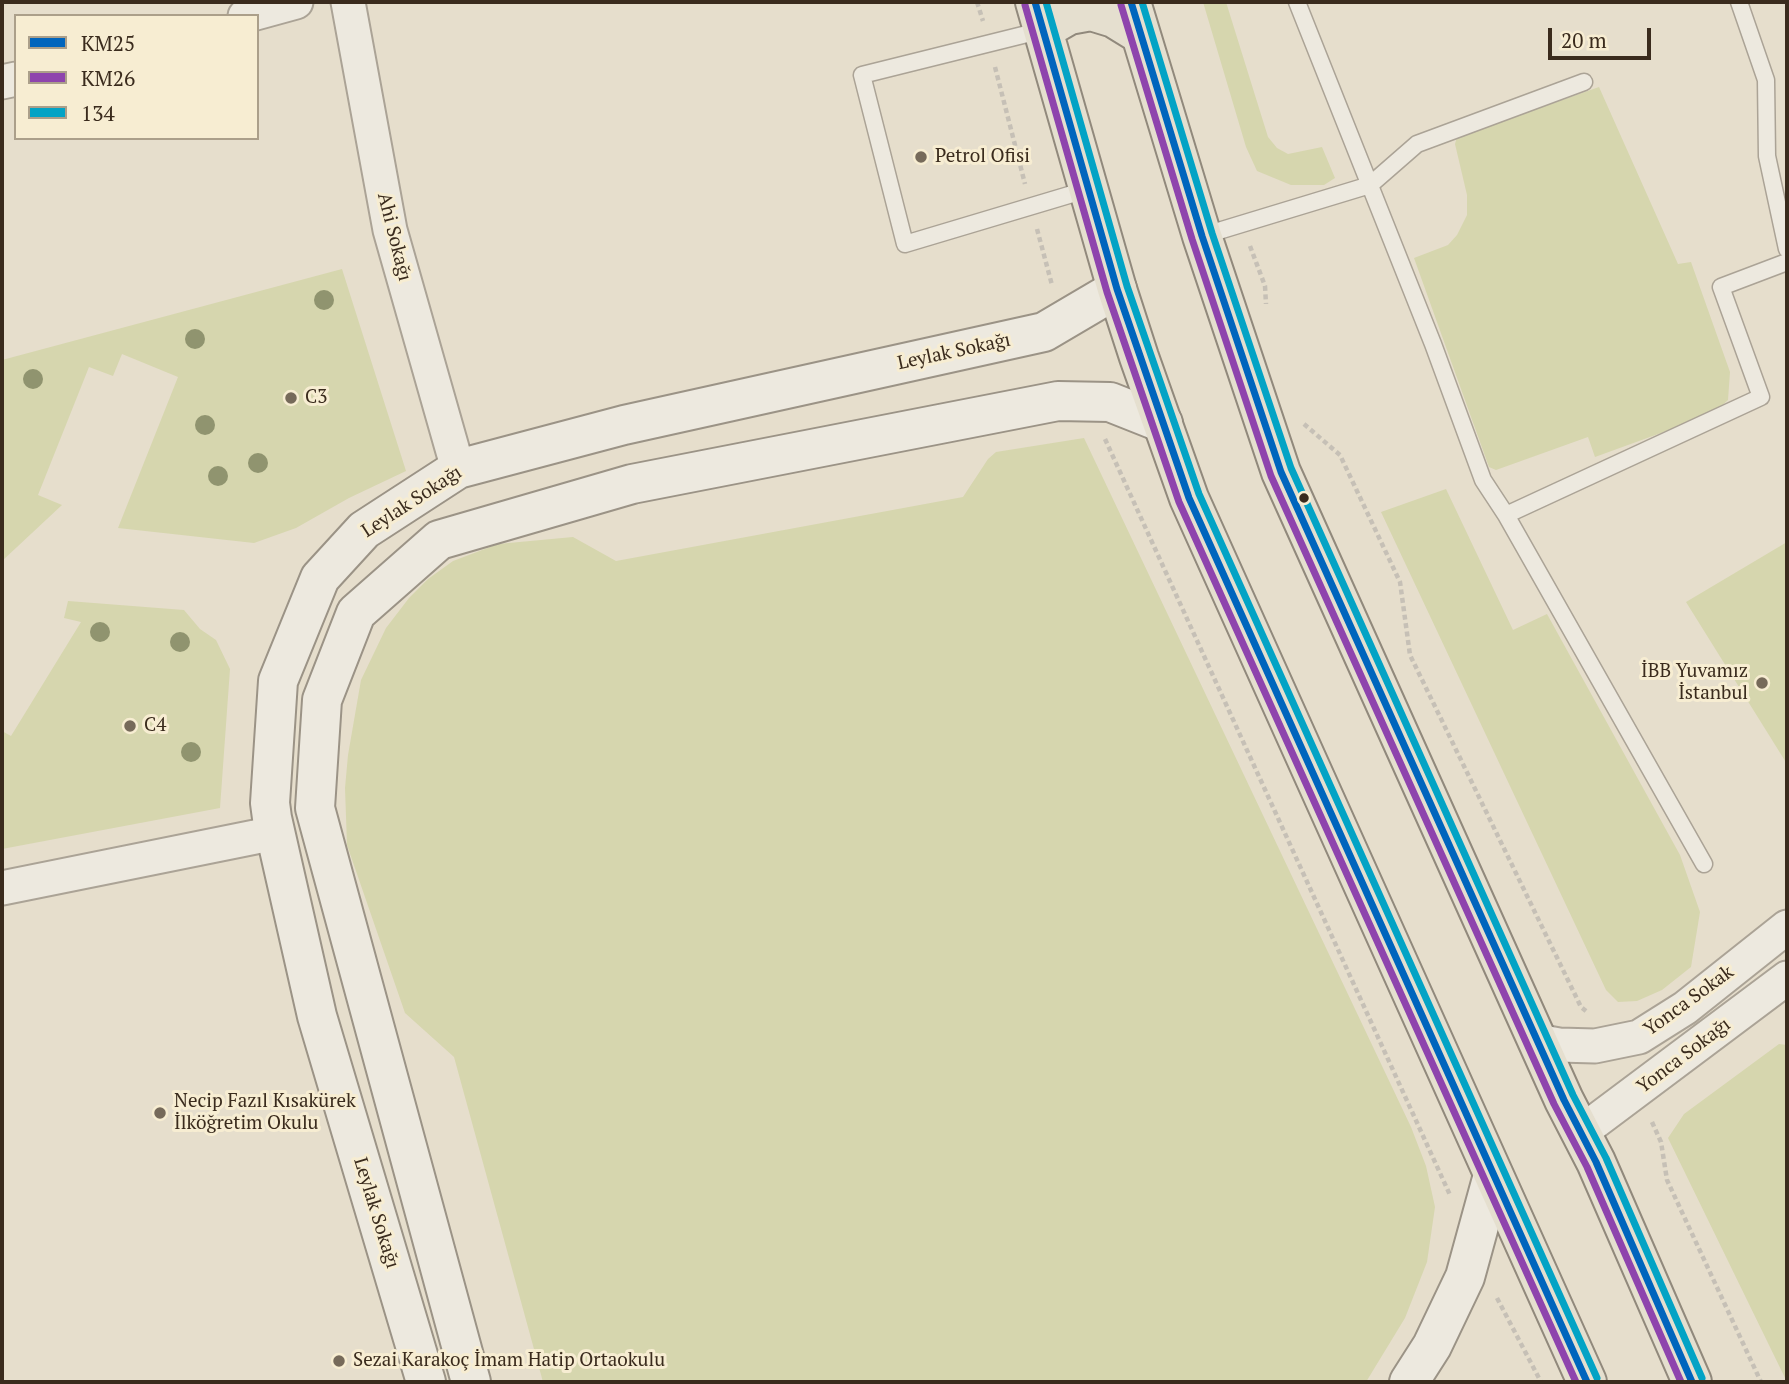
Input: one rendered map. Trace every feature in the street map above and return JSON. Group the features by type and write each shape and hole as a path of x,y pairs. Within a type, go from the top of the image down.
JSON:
{"main road":[{"path":"1587,1382 1189,498 1117,289 1039,16 1091,11 1114,18 1135,18 1202,236 1281,472 1538,1041 1596,1162 1692,1382"}],"street":[{"path":"252,14 296,2"},
{"name":"Ahi Sokağı","path":"348,2 390,230 458,469"},
{"name":"Leylak Sokağı","path":"426,1382 317,1016 270,803 278,681 320,578 364,530 458,469 624,425 1044,332 1117,289"},
{"path":"471,1382 315,808 322,699 356,613 439,540 632,484 1058,401 1110,402 1163,424"},
{"path":"2,888 275,833"},
{"name":"Yonca Sokak","path":"1538,1041 1577,1046 1617,1043 1639,1037 1661,1024 1787,927"},
{"name":"Yonca Sokağı","path":"1580,1133 1787,978"},
{"path":"1409,1382 1432,1346 1465,1277 1493,1175"}],"lane":[{"path":"1297,2 1433,344 1483,480 1506,515 1704,864"},
{"path":"1739,2 1766,80 1767,156 1787,249"},
{"path":"1039,16 989,44 862,75 905,244 1088,189"},
{"path":"1202,236 1370,185 1417,144 1584,82"},
{"path":"1506,515 1762,397 1721,287 1787,262"}],"path":[{"path":"977,2 1062,322"},
{"path":"1242,224 1265,286 1266,310"},
{"path":"1088,402 1452,1200"},
{"path":"1299,419 1340,455 1400,582 1410,655 1581,1007 1607,1028 1617,1043"},
{"path":"1638,1090 1661,1142 1667,1180 1761,1382"},
{"path":"1472,1252 1541,1382"}],"green space":[{"path":"1203,2 1226,2 1268,137 1277,148 1288,154 1322,147 1335,178 1324,185 1291,185 1257,171 1246,147"},
{"path":"1599,87 1678,264 1691,262 1730,372 1728,400 1713,414 1595,457 1588,437 1496,470 1489,467 1414,258 1448,245 1457,235 1467,215 1467,195 1455,144 1457,137"},
{"path":"342,269 406,471 349,498 296,528 254,543 118,528 178,377 122,354 113,376 89,367 38,495 62,505 2,561 2,360"},
{"path":"1084,438 1411,1127 1426,1166 1435,1207 1427,1262 1405,1318 1366,1382 543,1382 454,1057 405,1013 347,845 345,788 361,680 386,628 428,579 453,561 498,544 573,537 616,561 963,497 988,459 996,452"},
{"path":"1446,489 1513,630 1547,614 1680,855 1700,912 1691,967 1662,990 1637,1001 1618,1002 1606,990 1381,512"},
{"name":"İBB Yuvamız İstanbul","path":"1787,542 1787,764 1686,602"},
{"path":"68,601 184,610 200,629 216,640 230,669 220,808 2,849 2,731 11,736 81,622 64,618"},
{"path":"1779,1044 1787,1045 1787,1382 1668,1138 1684,1114"}],"transit line":[{"name":"KM25","path":"1035,2 1117,289 1189,498 1587,1382"},
{"name":"134","path":"1046,2 1127,286 1199,494 1597,1378"},
{"name":"KM25","path":"1131,2 1202,236 1281,472 1564,1100 1596,1162 1692,1382"},
{"name":"134","path":"1142,2 1212,233 1291,468 1573,1095 1606,1158 1702,1378"},
{"name":"KM26","path":"1025,5 1107,292 1179,502 1576,1382"},
{"name":"KM26","path":"1121,5 1192,239 1271,476 1554,1104 1587,1167 1681,1382"}],"place":[{"name":"Petrol Ofisi","path":"921,157"},
{"name":"C3","path":"291,398"},
{"name":"İBB Yuvamız İstanbul","path":"1762,683"},
{"name":"C4","path":"130,726"},
{"name":"Necip Fazıl Kısakürek İlköğretim Okulu","path":"160,1113"},
{"name":"Sezai Karakoç İmam Hatip Ortaokulu","path":"339,1361"}]}
